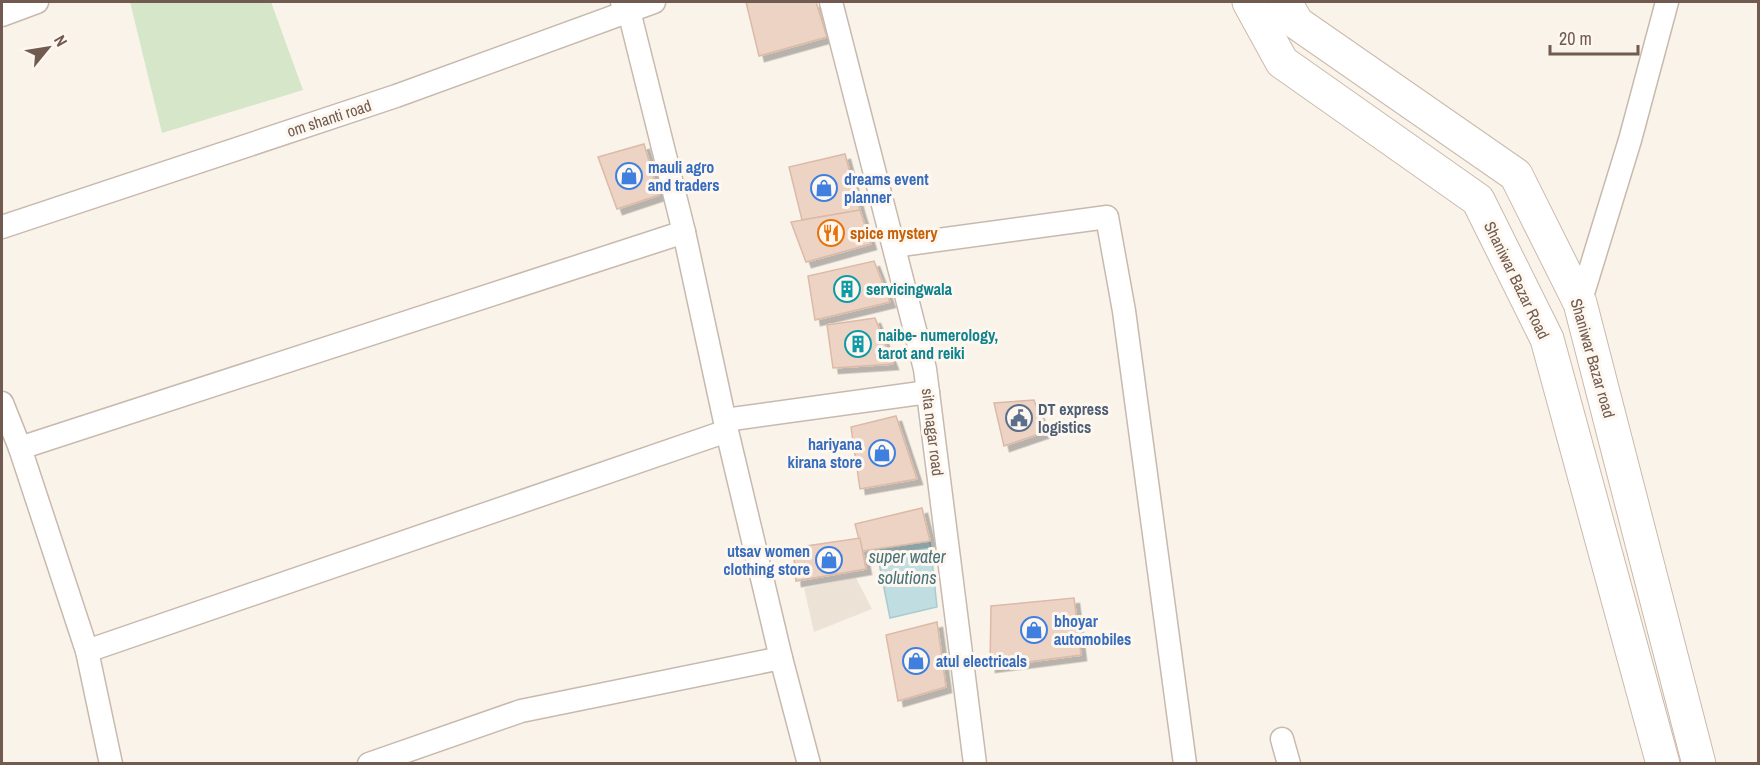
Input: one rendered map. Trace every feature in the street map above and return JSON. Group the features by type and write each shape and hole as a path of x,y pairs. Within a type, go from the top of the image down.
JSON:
{"main road":[{"name":"Shaniwar Bazar Road","path":"1249,2 1282,62 1478,200 1547,339 1664,764"},
{"name":"Shaniwar Bazar road","path":"1286,2 1297,23 1516,175 1580,303 1699,764"}],"street":[{"path":"2,15 37,2"},
{"name":"om shanti road","path":"2,227 396,96 626,6 654,2"},
{"name":"sita nagar road","path":"831,2 925,369 975,764"},
{"path":"1580,303 1630,140 1667,2"},
{"path":"626,6 684,232 726,425 781,658 809,764"},
{"path":"894,246 1107,216 1124,311 1185,764"},
{"path":"20,448 684,232"},
{"path":"87,651 726,425 928,392"},
{"path":"2,403 20,448 87,651 111,764"},
{"path":"369,764 521,711 781,658"},
{"path":"1282,739 1289,764"}],"shaded area":[{"path":"856,578 872,609 814,632 804,588"}],"green space":[{"path":"130,2 271,2 303,90 162,133"}],"water":[{"name":"super water solutions","path":"874,538 930,541 937,607 890,618"}],"building":[{"path":"746,2 816,2 827,37 759,56"},
{"name":"mauli agro and traders","path":"644,144 659,195 617,209 598,157"},
{"name":"dreams event planner","path":"845,154 860,210 802,220 789,167"},
{"name":"spice mystery","path":"860,210 871,244 806,262 791,222"},
{"name":"servicingwala","path":"874,261 890,302 815,320 808,276"},
{"name":"naibe- numerology, tarot and reiki","path":"875,318 893,364 833,368 827,325"},
{"name":"DT express logistics","path":"1034,400 1045,432 1004,446 994,403"},
{"name":"hariyana kirana store","path":"896,416 917,479 860,489 851,427"},
{"path":"922,508 930,541 862,551 855,524"},
{"name":"utsav women clothing store","path":"860,538 866,569 796,581 793,548"},
{"name":"bhoyar automobiles","path":"1074,598 1081,655 990,667 991,606"},
{"name":"atul electricals","path":"937,622 946,687 898,701 886,635"}],"place":[{"name":"mauli agro and traders","path":"629,176"},
{"name":"dreams event planner","path":"824,188"},
{"name":"spice mystery","path":"831,233"},
{"name":"servicingwala","path":"847,289"},
{"name":"naibe- numerology, tarot and reiki","path":"858,344"},
{"name":"DT express logistics","path":"1019,418"},
{"name":"hariyana kirana store","path":"882,453"},
{"name":"utsav women clothing store","path":"829,560"},
{"name":"bhoyar automobiles","path":"1034,630"},
{"name":"atul electricals","path":"916,661"}]}
